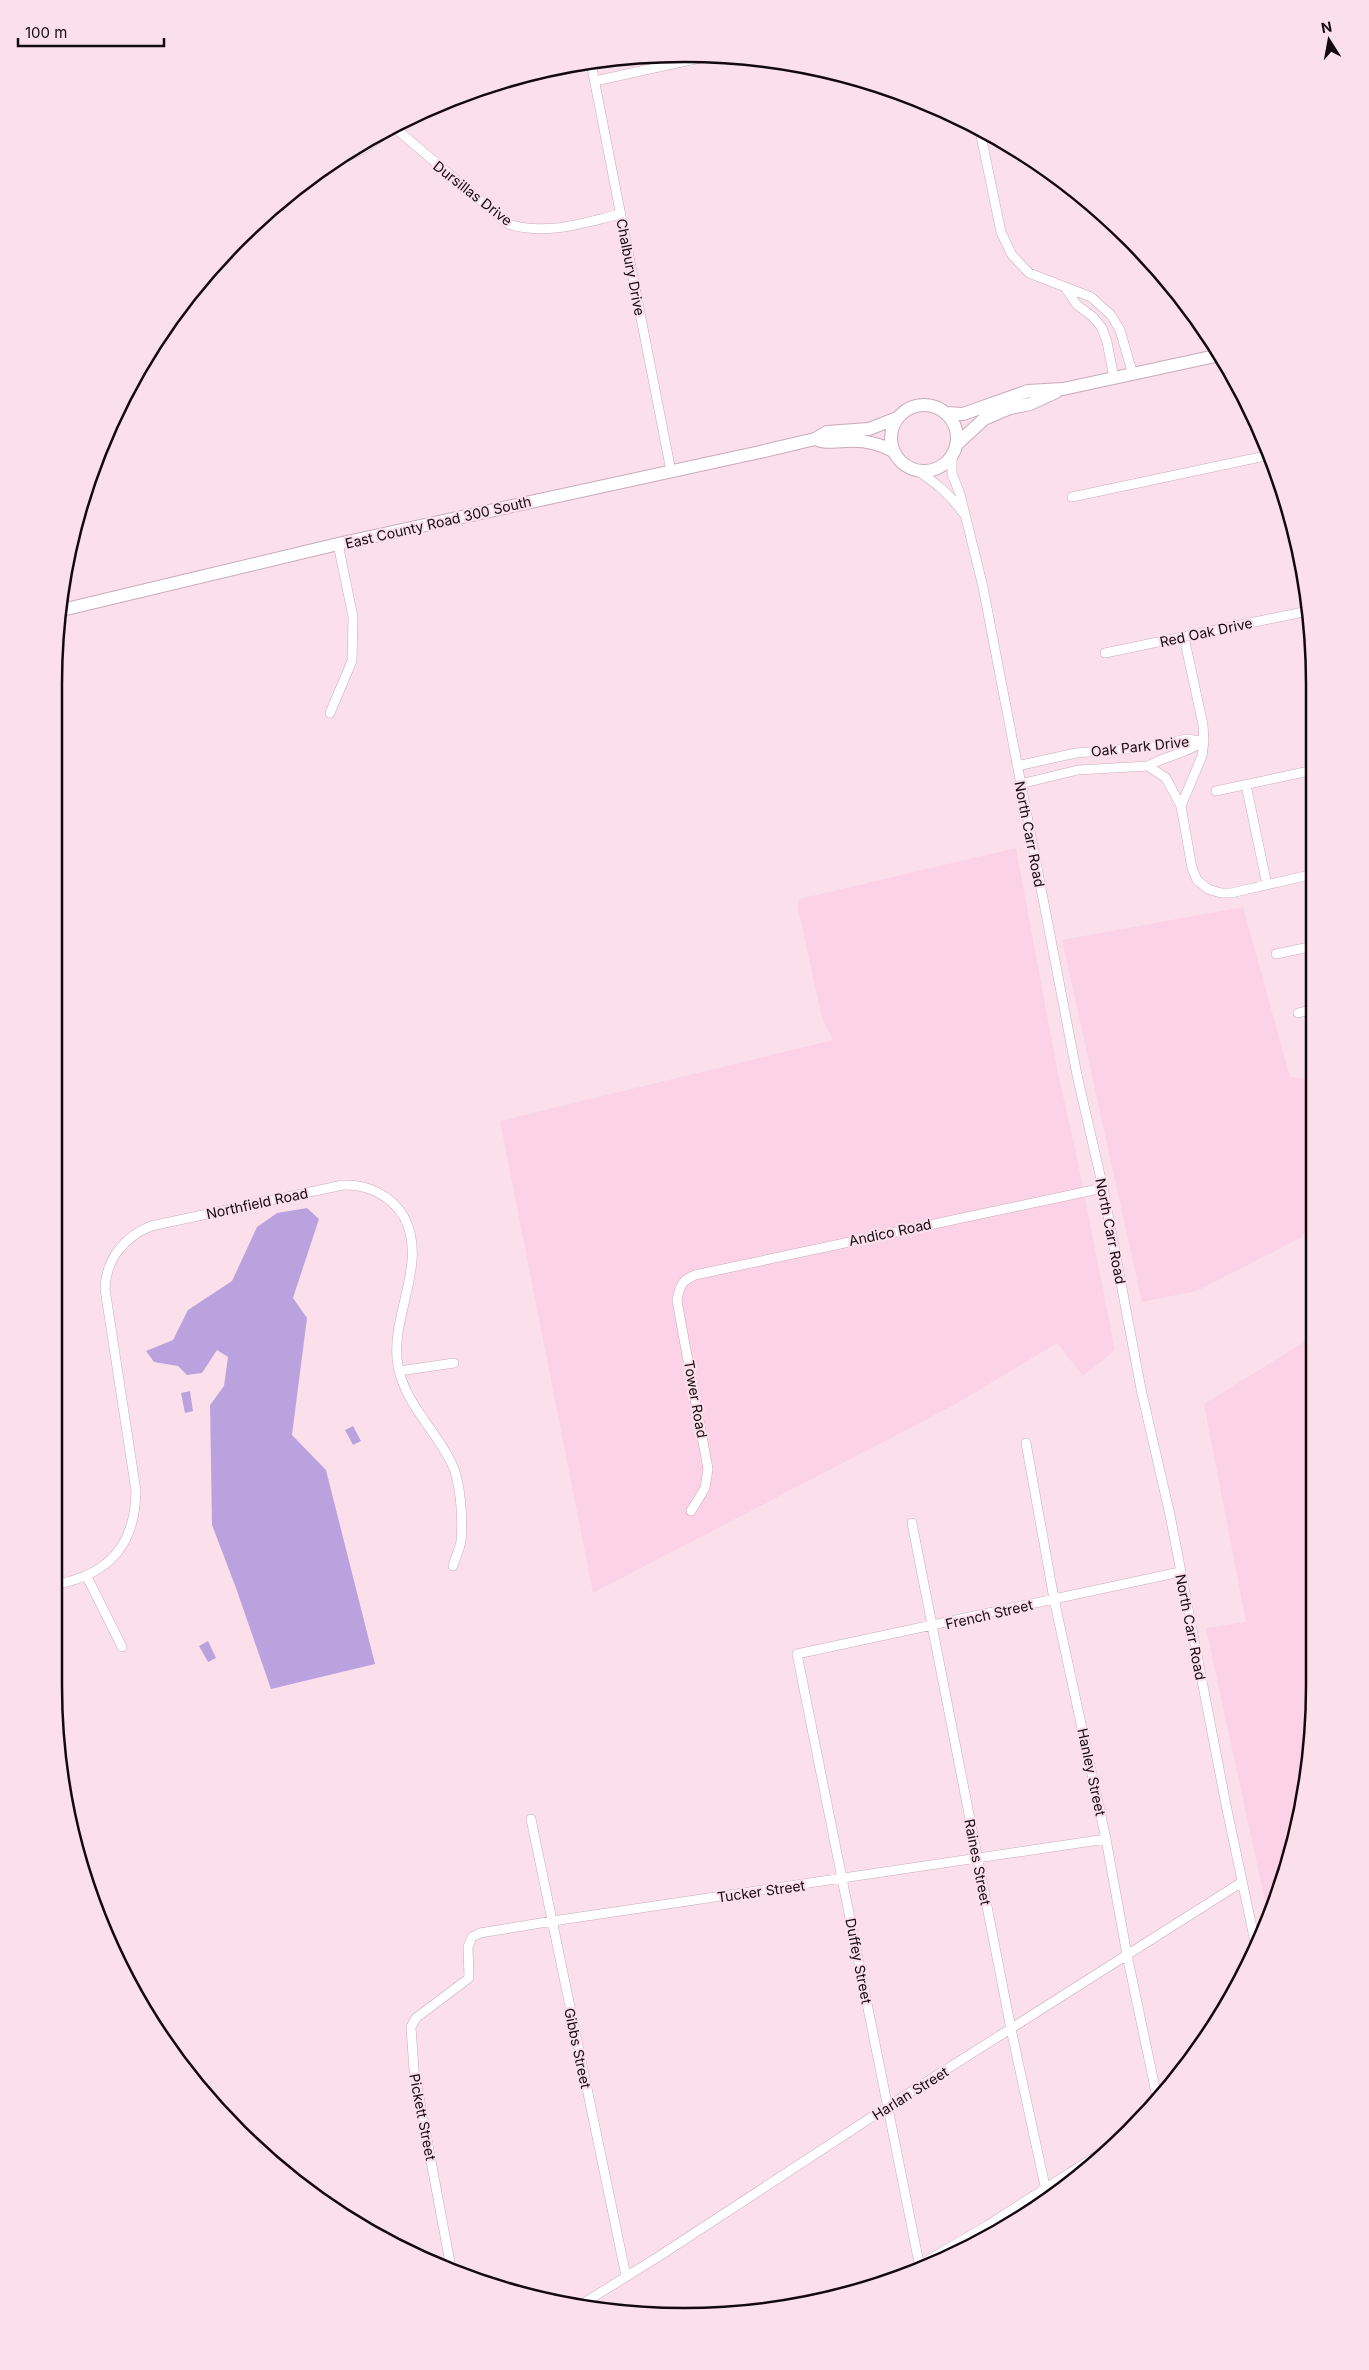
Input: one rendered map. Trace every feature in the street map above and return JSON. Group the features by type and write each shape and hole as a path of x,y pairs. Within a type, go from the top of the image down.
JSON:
{"street":[{"path":"595,80 679,62"},
{"name":"Chalbury Drive","path":"593,70 671,471"},
{"name":"Dursillas Drive","path":"400,132 508,224 525,229 542,230 621,214"},
{"path":"982,138 1001,232 1012,255 1029,273 1066,289 1091,297 1111,315 1123,338 1133,375"},
{"path":"1066,289 1077,305 1093,317 1102,328 1107,342 1114,378"},
{"path":"946,413 963,414 1028,391 1063,388 1213,358"},
{"path":"954,450 955,428 946,413 938,408 920,405 911,407 897,418 892,428 891,440 894,451 907,466 916,470 936,468 954,450 984,419 1010,408 1030,404 1063,388"},
{"name":"East County Road 300 South","path":"67,609 338,544 815,439 827,432 869,429 897,418"},
{"name":"East County Road 300 South","path":"815,439 826,443 847,441 874,442 894,451"},
{"name":"North Carr Road","path":"954,450 952,474 967,519 982,587 1077,1075 1103,1188 1141,1389 1170,1515 1254,1936"},
{"path":"1072,497 1263,457"},
{"name":"North Carr Road","path":"916,470 949,494 967,519"},
{"path":"330,713 352,661 353,617 338,544"},
{"name":"Red Oak Drive","path":"1105,653 1302,612"},
{"path":"1184,637 1203,725 1204,741 1202,756 1181,806 1192,868 1198,880 1208,889 1221,893 1306,876"},
{"name":"Oak Park Drive","path":"1017,766 1076,753 1152,747 1186,739 1204,741"},
{"name":"Oak Park Drive","path":"1020,784 1078,770 1148,766 1157,760 1190,750 1204,741"},
{"name":"Oak Park Drive","path":"1148,766 1166,778 1181,806"},
{"path":"1216,791 1306,772"},
{"path":"1246,785 1267,885"},
{"path":"1276,954 1306,948"},
{"path":"1298,1013 1306,1012"},
{"name":"Northfield Road","path":"62,1583 87,1577 105,1565 122,1545 136,1506 136,1491 105,1289 107,1271 122,1245 136,1233 151,1226 332,1187 352,1185 377,1192 396,1207 404,1217 412,1238 410,1271 396,1334 399,1371 408,1398 451,1462 456,1474 459,1486 461,1542 453,1566"},
{"name":"Andico Road","path":"680,1285 695,1275 1103,1188"},
{"name":"Tower Road","path":"680,1285 677,1301 708,1469 705,1488 691,1511"},
{"path":"399,1371 454,1363"},
{"name":"Hanley Street","path":"1026,1443 1054,1599 1106,1839 1127,1954 1156,2091"},
{"name":"Raines Street","path":"912,1523 1011,2029 1046,2191"},
{"name":"French Street","path":"797,1654 931,1627 1180,1572"},
{"path":"87,1577 122,1647"},
{"name":"Duffey Street","path":"797,1654 919,2261"},
{"name":"Gibbs Street","path":"531,1819 626,2276"},
{"name":"Tucker Street","path":"458,1987 469,1978 468,1946 472,1937 480,1933 1106,1839"},
{"name":"Harlan Street","path":"589,2300 661,2255 887,2107 1242,1882"},
{"name":"Pickett Street","path":"450,2261 414,2070 411,2027 416,2018 458,1987"},
{"path":"949,2248 1073,2171"}],"shaded area":[{"path":"1016,848 1058,1074 1074,1143 1115,1350 1083,1376 1057,1343 954,1405 593,1593 500,1121 833,1040 822,1018 798,908 799,899"},
{"path":"1243,907 1290,1077 1306,1079 1306,1230 1302,1237 1197,1291 1142,1302 1062,940"},
{"path":"307,1208 319,1219 293,1298 307,1318 292,1435 326,1470 375,1664 271,1689 212,1525 210,1405 224,1386 228,1357 217,1350 202,1373 187,1375 178,1366 154,1362 146,1351 173,1340 188,1310 232,1281 257,1227 277,1213"},
{"path":"1306,1341 1305,1726 1295,1807 1285,1846 1266,1905 1206,1628 1246,1622 1204,1404"},
{"path":"190,1391 193,1411 185,1413 181,1393"},
{"path":"353,1426 361,1441 353,1445 345,1430"},
{"path":"208,1641 216,1658 208,1662 199,1646"}]}
